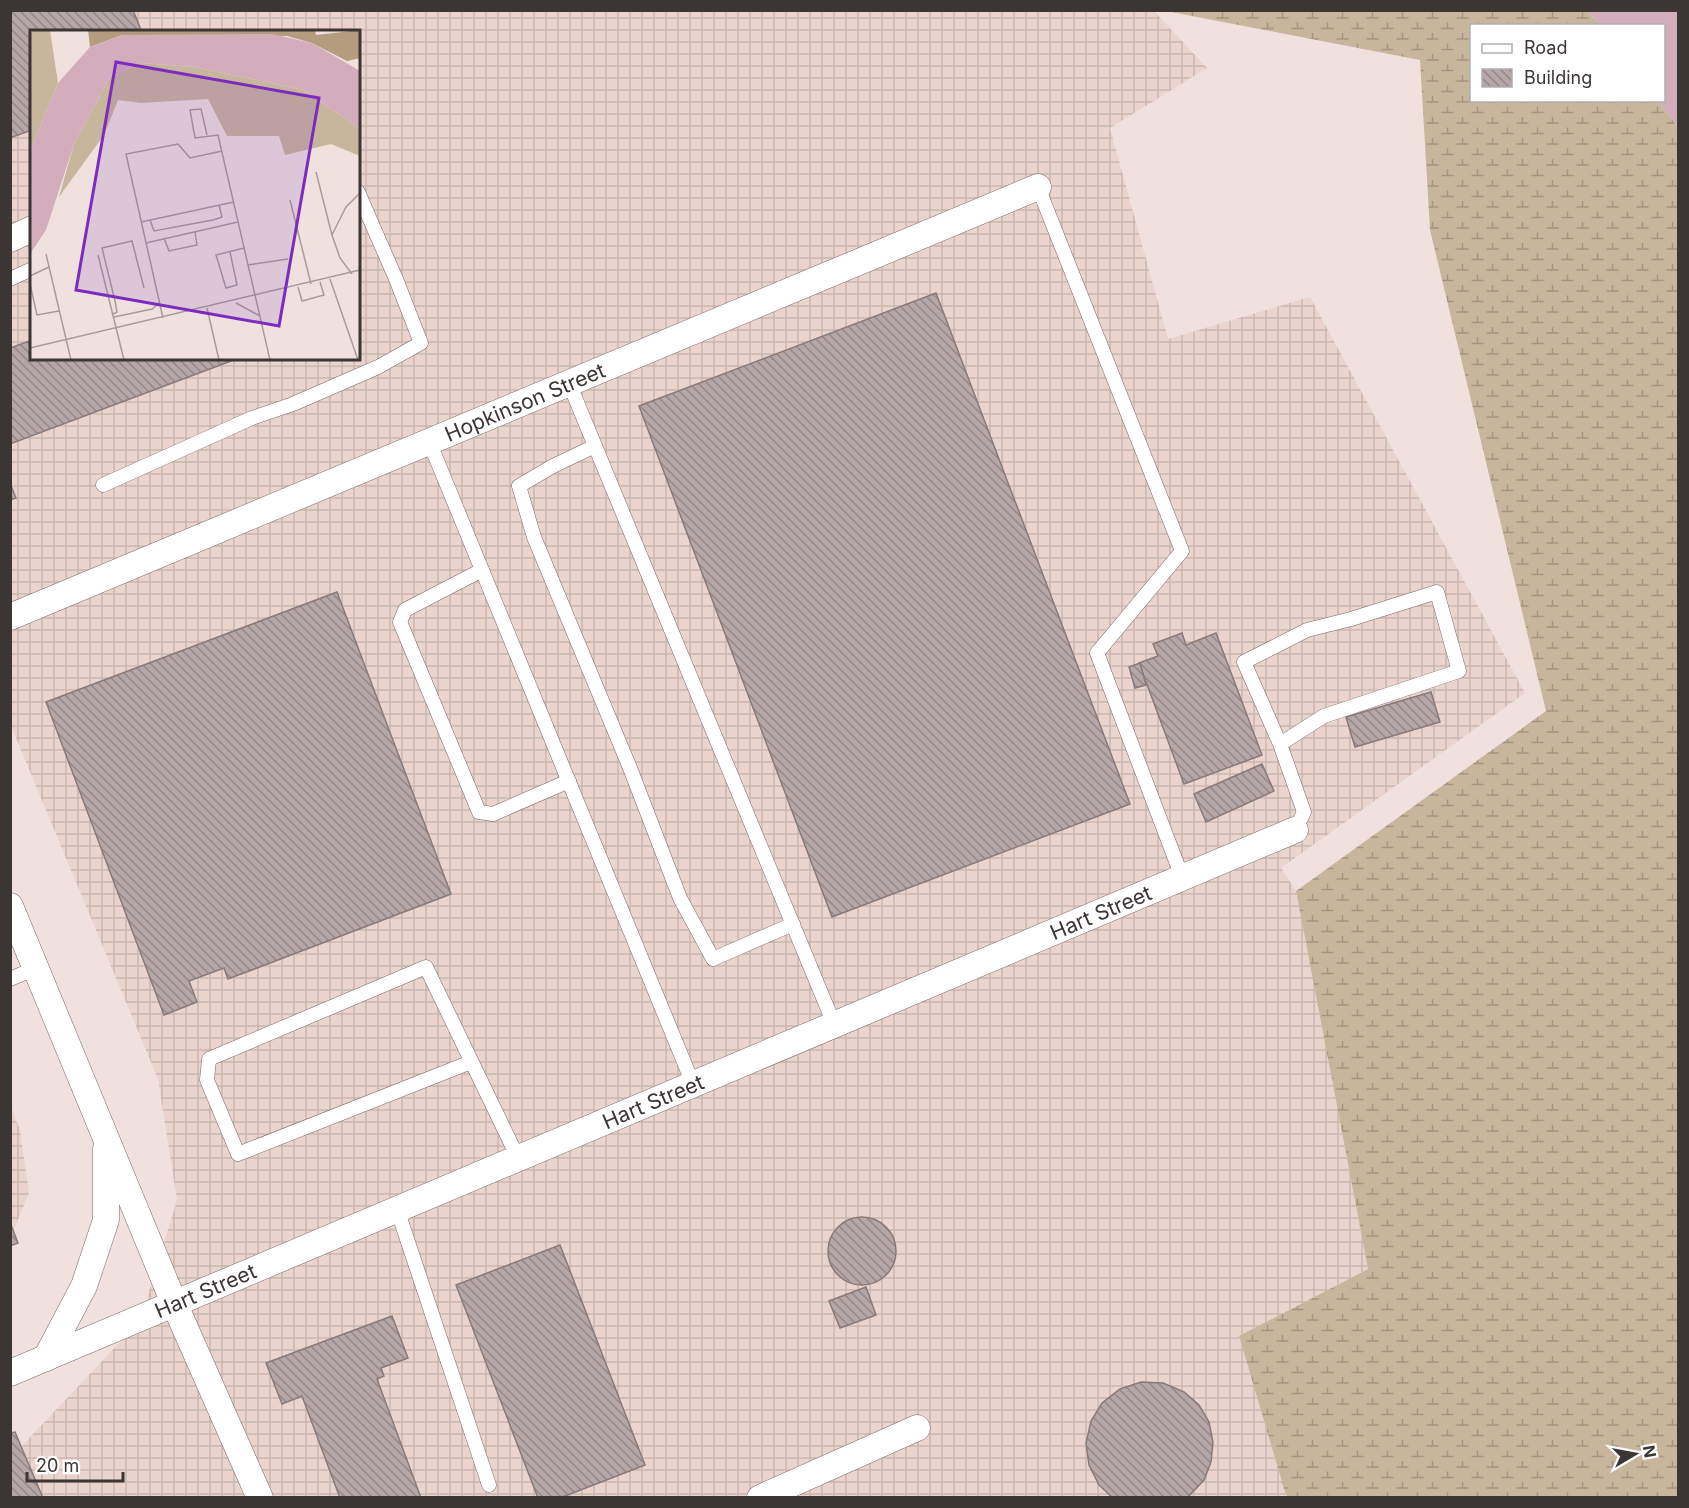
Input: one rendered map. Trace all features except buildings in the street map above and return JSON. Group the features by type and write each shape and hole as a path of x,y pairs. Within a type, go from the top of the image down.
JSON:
{"street":[{"name":"Hopkinson Street","path":"10,617 1038,187"},
{"path":"10,238 30,230"},
{"name":"Hart Street","path":"10,1373 1295,830"},
{"path":"10,906 174,1303 260,1497"},
{"path":"46,1358 84,1286 106,1221 105,1134"},
{"path":"760,1497 917,1428"}],"lane":[{"path":"1038,187 1182,551 1097,653 1182,877"},
{"path":"103,485 252,418 293,404 378,367 421,343 360,197"},
{"path":"10,279 30,270"},
{"path":"568,383 834,1024"},
{"path":"429,441 693,1084"},
{"path":"595,446 553,466 519,486 534,537 630,768 680,898 713,959 793,924"},
{"path":"482,570 405,610 400,622 479,812 493,814 568,781"},
{"path":"1280,744 1323,716 1459,671 1437,592 1307,630 1244,662 1280,744 1304,812 1295,830"},
{"path":"471,1062 238,1154 207,1080 209,1059 426,967 518,1158"},
{"path":"10,979 36,968"},
{"path":"397,1209 489,1485"}],"shaded area":[{"path":"1153,10 1207,68 1110,128 1168,339 1310,297 1525,693 1281,868 1296,891 1368,1269 1239,1336 1288,1497 11,1497 18,1450 140,1321 177,1200 158,1079 11,726 10,11"},
{"path":"1588,11 1678,11 1678,127 1659,102 1665,102 1665,24 1599,24"},
{"path":"11,1107 20,1130 29,1193 11,1237"}],"green space":[{"path":"1166,11 1588,11 1599,24 1470,24 1470,102 1659,102 1678,127 1677,1497 1288,1498 1239,1336 1368,1269 1296,891 1546,711 1430,230 1420,60"}]}
